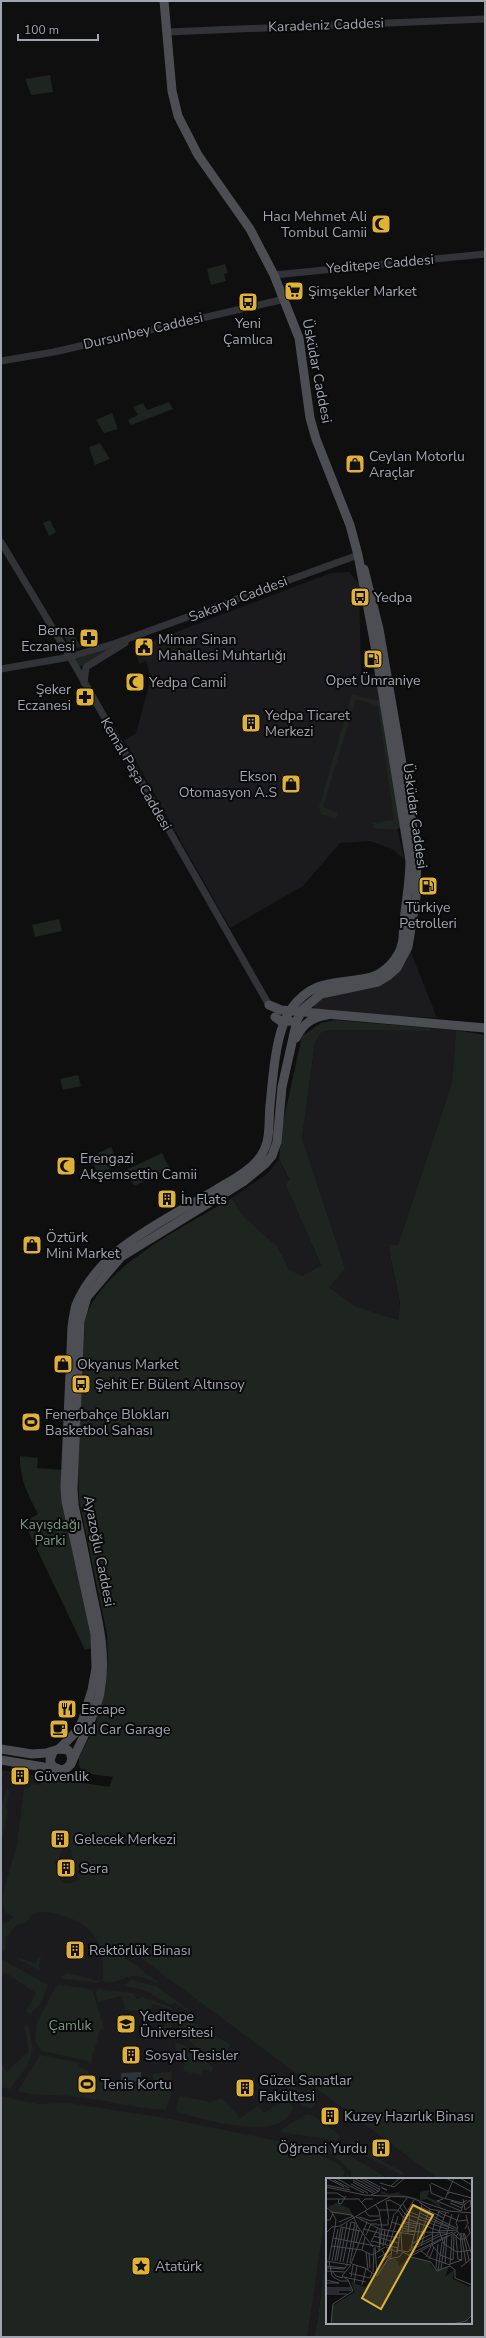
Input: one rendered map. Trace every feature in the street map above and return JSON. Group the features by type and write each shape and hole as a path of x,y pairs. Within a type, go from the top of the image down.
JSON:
{"main road":[{"name":"Üsküdar Caddesi","path":"164,1 172,91 178,116 198,155 250,229 285,299 299,338 305,388 316,439 350,525 358,555 404,795 418,851 416,897 408,947 404,958 397,968 378,982 334,990 321,994 308,1004 299,1016"},
{"name":"Üsküdar Caddesi","path":"290,1010 298,1000 318,987 341,980 372,977 382,972 397,956 402,944 410,872 404,795"},
{"path":"308,1004 316,1014"},
{"path":"269,1005 290,1010 299,1016"},
{"path":"269,1005 275,1017 280,1036"},
{"name":"Ayazoğlu Caddesi","path":"56,1750 75,1733 82,1722 92,1690 96,1668 95,1634 66,1501 65,1487 72,1327 76,1307 89,1281 116,1252 230,1181 255,1164 263,1155 270,1139 271,1100 280,1036 290,1010"},
{"path":"291,1050 304,1025 316,1014"},
{"path":"275,1017 285,1022 299,1016 333,1014 485,1028"},
{"path":"291,1050 299,1016"},
{"name":"Ayazoğlu Caddesi","path":"71,1764 88,1730 99,1695 103,1675 104,1647 74,1505 73,1489 79,1336 82,1311 87,1297 98,1282 122,1257 243,1182 270,1158 277,1142 279,1106 291,1050"},
{"path":"1,1749 32,1754 64,1749 70,1753 71,1764 67,1768 58,1770 1,1760"},
{"path":"56,1750 51,1764 58,1770"}],"street":[{"name":"Karadeniz Caddesi","path":"167,32 485,19"},
{"name":"Yeditepe Caddesi","path":"274,275 485,254"},
{"name":"Dursunbey Caddesi","path":"1,361 54,352 285,299"},
{"name":"Kemal Paşa Caddesi","path":"1,542 70,658 269,1005"},
{"name":"Sakarya Caddesi","path":"1,669 70,658 139,635 358,555"},
{"path":"84,683 86,667 139,635"}],"shaded area":[{"name":"Yedpa Ticaret Merkezi","path":"349,572 359,584 361,673 376,675 396,823 404,859 392,849 370,841 340,843 303,886 230,928 124,740 136,733 151,678 146,661 139,664 134,648 331,573"},
{"path":"410,950 437,1018 324,1012 317,1011 314,1007 314,1004 323,997 376,987 387,982 406,962"},
{"path":"431,1028 456,1030 452,1082 398,1245 388,1244 400,1305 398,1320 355,1306 329,1287 302,1139 315,1042 322,1032 331,1030 430,1031"},
{"path":"279,1159 289,1180 286,1186 321,1265 302,1276 289,1269 277,1246 244,1217 232,1198 268,1173"},
{"name":"Yeditepe Üniversitesi","path":"1,1770 109,1787 112,1783 284,2063 437,2178 387,2178 361,2162 324,2146 303,2143 334,2156 351,2172 350,2178 326,2178 326,2248 318,2318 314,2337 1,2337"},
{"path":"141,2072 141,2080 132,2082 121,2080 121,2073"}],"green space":[{"path":"50,75 53,92 31,95 25,79"},
{"path":"225,264 228,273 224,274 226,281 211,285 207,269"},
{"path":"169,402 173,409 131,425 128,420 138,415 133,407 143,403 147,410"},
{"path":"112,413 118,429 104,433 96,420"},
{"path":"100,443 110,459 95,465 89,447"},
{"path":"50,520 56,532 49,536 43,523"},
{"path":"71,630 81,647 71,649 63,634"},
{"path":"112,647 112,649 78,668 76,659"},
{"path":"352,694 381,701 402,827 395,830 373,828 373,823 394,820 378,706 356,699 323,807 338,813 335,819 321,814 319,807"},
{"path":"59,919 62,931 35,937 32,925"},
{"path":"334,1020 431,1028 430,1031 331,1030 322,1032 315,1042 302,1139 345,1269 329,1287 355,1306 398,1320 400,1304 388,1244 398,1245 452,1082 456,1030 485,1035 485,2337 314,2337 318,2318 326,2248 326,2324 472,2324 472,2178 437,2178 129,1949 123,1956 159,1983 137,1976 128,1977 113,1982 103,1981 102,1956 98,1941 88,1928 75,1920 51,1913 37,1913 32,1915 26,1923 18,1924 6,1937 5,1952 1,1949 1,1923 7,1922 14,1917 5,1912 3,1905 3,1893 17,1845 24,1788 30,1788 32,1784 41,1785 42,1777 109,1787 113,1777 82,1773 79,1765 79,1757 95,1726 106,1687 108,1658 107,1634 79,1500 78,1460 85,1319 94,1299 109,1281 127,1264 170,1234 232,1198 244,1217 277,1246 289,1269 302,1276 321,1265 286,1186 289,1179 279,1159 282,1127 302,1036 321,1023","holes":["62,1831 65,1831 79,1879 72,1883 64,1883 60,1879 55,1860 59,1859 60,1853 62,1852 61,1846 54,1845 52,1837"]},
{"path":"78,1075 81,1086 63,1090 60,1079"},
{"path":"111,1147 119,1164 98,1174 90,1157"},
{"path":"162,1153 170,1169 134,1186 126,1170"},
{"name":"Fenerbahçe Blokları Basketbol Sahası","path":"28,1415 36,1415 34,1430 26,1429"},
{"name":"Kayışdağı Parki","path":"20,1456 38,1458 37,1468 63,1470 91,1628 92,1648 85,1650 24,1522 38,1514 23,1479"},
{"path":"7,1788 9,1792 6,1808 8,1810 1,1845 1,1807"},
{"path":"42,1954 39,1964 40,1970 12,1956 35,1963"},
{"path":"1,1959 48,1985 41,2003 31,2014 26,2012 36,1993 4,1972 1,1977"},
{"path":"67,1973 99,1981 98,1983 59,1978"},
{"path":"131,1980 156,1986 205,2022 175,2003 171,2005 144,1990 123,1986"},
{"name":"Çamlık","path":"59,1985 92,1989 104,2028 99,2031 92,2065 84,2060 42,2051 35,2041 37,2022 56,1987"},
{"path":"97,1989 133,1993 137,1999 143,1997 172,2008 172,2010 153,2004 149,2012 125,2010 122,1996 99,2003 96,1994"},
{"path":"172,2010 171,2030 166,2036 160,2036"},
{"path":"179,2014 231,2045 217,2062 191,2043 177,2024"},
{"path":"24,2025 29,2027 33,2050 27,2066 10,2089 1,2087 1,2064 7,2072 29,2051"},
{"path":"175,2042 185,2046 200,2056 213,2068 211,2072 203,2069 200,2075 183,2071 185,2062 176,2054"},
{"path":"40,2055 79,2063 79,2066 88,2071 89,2078 130,2085 153,2081 153,2074 172,2071 171,2097 165,2110 82,2097 38,2095 18,2091"},
{"path":"292,2084 305,2095 309,2090 315,2091 317,2101 311,2109 297,2101 292,2095 287,2087"},
{"path":"282,2092 286,2093 293,2108 286,2119 274,2125 258,2127 239,2126 203,2119 176,2111 179,2096 211,2102 222,2098 240,2118 258,2106 264,2113 279,2103 278,2099 283,2096"},
{"path":"1,2096 37,2104 68,2103 171,2119 282,2142 305,2148 340,2165 345,2172 342,2178 326,2178 326,2210 307,2337 1,2337"},
{"path":"307,2114 314,2116 340,2135 337,2141 281,2132 282,2129"},
{"path":"351,2142 358,2142 385,2163 404,2172 402,2175 348,2147"},
{"path":"303,2143 326,2146 337,2150 387,2178 350,2178 351,2172 334,2156"}],"place":[{"name":"Hacı Mehmet Ali Tombul Camii","path":"381,224"},
{"name":"Şimşekler Market","path":"294,291"},
{"name":"Yeni Çamlıca","path":"248,302"},
{"name":"Ceylan Motorlu Araçlar","path":"355,464"},
{"name":"Yedpa","path":"360,597"},
{"name":"Berna Eczanesi","path":"89,638"},
{"name":"Mimar Sinan Mahallesi Muhtarlığı","path":"144,647"},
{"name":"Opet Ümraniye","path":"373,659"},
{"name":"Yedpa Camiİ","path":"135,682"},
{"name":"Şeker Eczanesi","path":"85,697"},
{"name":"Yedpa Ticaret Merkezi","path":"251,723"},
{"name":"Ekson Otomasyon A.S","path":"291,784"},
{"name":"Türkiye Petrolleri","path":"428,886"},
{"name":"Erengazi Akşemsettin Camii","path":"66,1166"},
{"name":"İn Flats","path":"167,1199"},
{"name":"Öztürk Mini Market","path":"32,1245"},
{"name":"Okyanus Market","path":"63,1364"},
{"name":"Şehit Er Bülent Altınsoy","path":"81,1384"},
{"name":"Fenerbahçe Blokları Basketbol Sahası","path":"31,1422"},
{"name":"Escape","path":"67,1709"},
{"name":"Old Car Garage","path":"59,1729"},
{"name":"Güvenlik","path":"20,1776"},
{"name":"Gelecek Merkezi","path":"60,1839"},
{"name":"Sera","path":"66,1868"},
{"name":"Rektörlük Binası","path":"75,1950"},
{"name":"Yeditepe Üniversitesi","path":"126,2024"},
{"name":"Sosyal Tesisler","path":"131,2055"},
{"name":"Tenis Kortu","path":"87,2084"},
{"name":"Güzel Sanatlar Fakültesi","path":"245,2088"},
{"name":"Kuzey Hazırlık Binası","path":"330,2116"},
{"name":"Öğrenci Yurdu","path":"381,2148"},
{"name":"Atatürk","path":"141,2266"}]}
